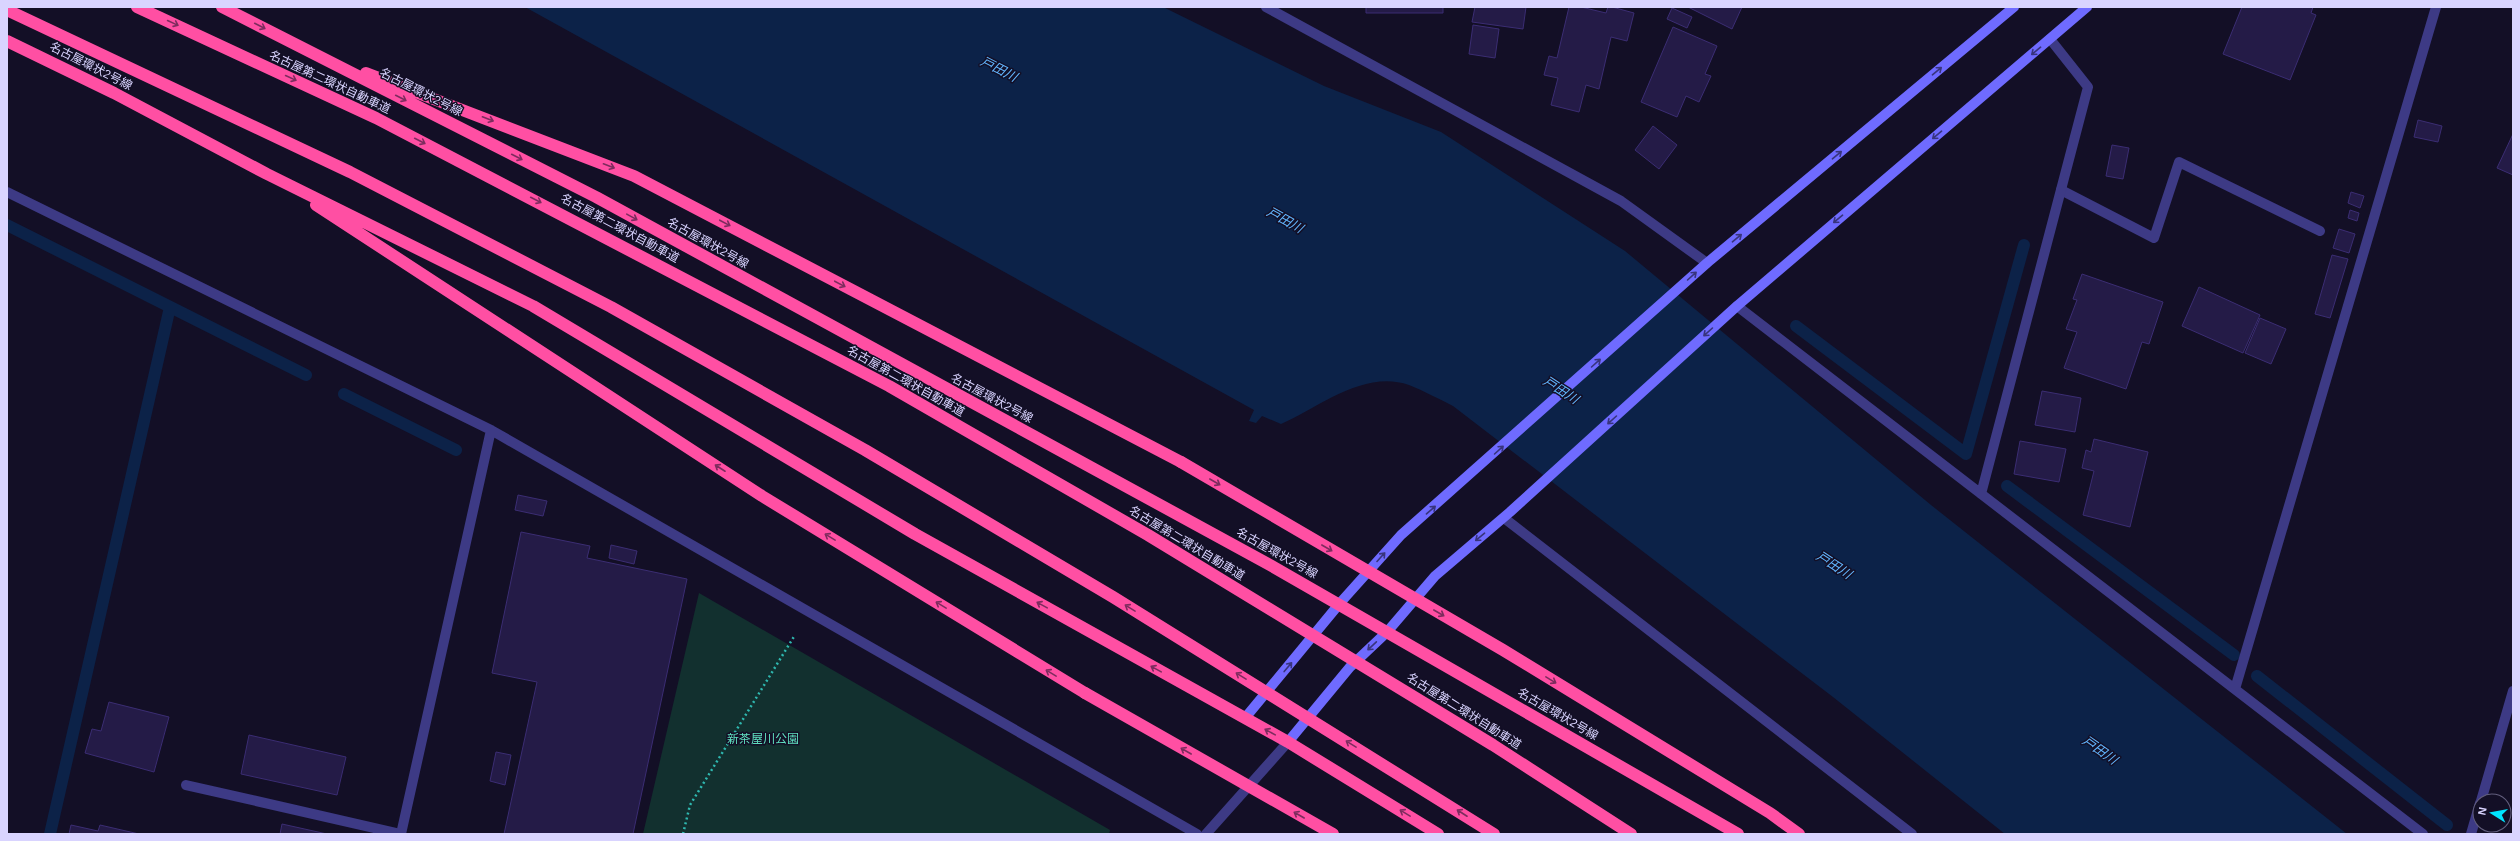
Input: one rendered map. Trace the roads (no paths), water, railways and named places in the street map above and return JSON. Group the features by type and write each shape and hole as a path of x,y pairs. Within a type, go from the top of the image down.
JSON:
{"highway":[{"name":"名古屋第二環状自動車道","path":"137,7 376,118 889,386 1162,543 1493,745 1631,834"},
{"name":"名古屋環状2号線","path":"224,8 596,197 1340,603 1387,632 1738,834"},
{"path":"7,10 350,172 611,307 865,450 1106,593 1494,834"},
{"name":"名古屋環状2号線","path":"7,41 114,93 267,174 533,306 915,534 1288,742 1438,834"},
{"path":"307,50 634,176 1181,462 1503,650 1763,809 1799,834"},
{"path":"267,174 762,496 1085,693 1333,834"}],"street":[{"path":"1266,7 1621,201 1707,263"},
{"path":"1245,718 1340,603 1401,535 1470,476 1707,263 2014,7"},
{"path":"1206,834 1288,742 1350,667 1387,632 1435,576 1507,515 1737,306 2087,7"},
{"path":"2235,690 2436,7"},
{"path":"1981,494 2088,87 2050,39"},
{"path":"2061,190 2154,238 2179,162 2320,231"},
{"path":"7,192 491,430 1197,834"},
{"path":"1737,306 2423,834"},
{"path":"186,785 401,834 491,430"},
{"path":"1507,515 1912,834"},
{"path":"2483,793 2513,691"}],"water":[{"name":"戸田川","path":"525,7 1163,7 1324,86 1441,132 1625,251 1931,505 2347,834 2005,834 1833,697 1453,406 1409,385 1392,381 1376,382 1343,392 1281,424 1262,416 1256,423 1249,421 1254,410"}],"waterway":[{"path":"7,225 306,375"},
{"path":"1796,326 1966,454 2024,245"},
{"path":"50,834 170,307"},
{"path":"344,394 456,450"},
{"path":"2007,486 2234,655"},
{"path":"2257,676 2447,825"}],"park label":[{"name":"新茶屋川公園","path":"763,739"}]}
